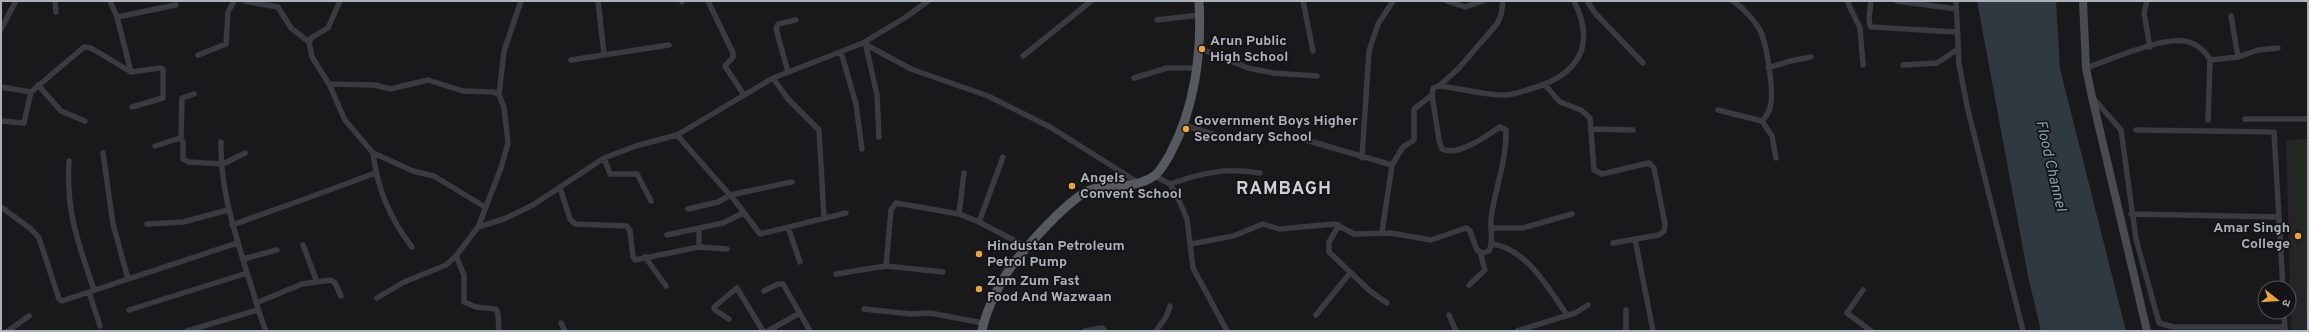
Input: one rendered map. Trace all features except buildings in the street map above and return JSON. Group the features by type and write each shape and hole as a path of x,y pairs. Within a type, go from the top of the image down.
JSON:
{"main road":[{"path":"982,329 992,299 1008,271 1058,214 1082,194 1093,189 1124,187 1139,183 1155,176 1170,153 1183,125 1199,48 1199,1"},
{"path":"2083,1 2086,68 2147,331"}],"street":[{"path":"1,29 16,1"},
{"path":"54,1 56,12"},
{"path":"110,1 117,17 131,72"},
{"path":"198,55 226,44 228,12 234,1"},
{"path":"245,1 278,7 291,28 309,42 312,57 329,84 345,120 373,153 413,171 434,176 485,207"},
{"path":"309,42 311,38 328,28 340,1"},
{"path":"377,298 404,282 440,268 456,256 478,227 501,168 508,143 504,106 499,95 504,51 521,1"},
{"path":"598,1 604,54"},
{"path":"708,1 733,53 733,57 725,66 744,95"},
{"path":"478,227 519,213 560,188 579,173 604,158 636,146 678,135 773,78 840,52 865,45 928,1"},
{"path":"1023,56 1091,1"},
{"path":"1303,1 1313,51"},
{"path":"1362,158 1369,51 1378,24 1393,1"},
{"path":"1447,1 1465,7 1483,1"},
{"path":"1480,252 1489,251 1492,244 1491,228 1506,130 1500,127 1475,142 1455,151 1446,151 1442,149 1439,140 1432,95 1433,88 1439,86 1458,69 1497,24 1501,15 1504,1"},
{"path":"1439,86 1500,95 1545,85 1566,72 1579,57 1584,38 1584,26 1574,1"},
{"path":"1587,1 1595,13 1643,62"},
{"path":"1733,1 1744,10 1760,31 1765,43 1771,101 1768,113 1762,122"},
{"path":"1847,1 1860,28 1863,65"},
{"path":"1871,1 1869,18 1870,26 1872,27 1956,32"},
{"path":"1897,1 1956,9"},
{"path":"1956,1 1956,32 1967,106 2023,331"},
{"path":"2147,1 2144,13 2150,47"},
{"path":"117,17 176,5"},
{"path":"1157,20 1200,15"},
{"path":"2230,16 2238,57"},
{"path":"788,72 776,30 778,24 796,20"},
{"path":"2086,68 2163,42 2183,40 2204,50 2210,60 2208,120"},
{"path":"571,60 669,45"},
{"path":"865,45 876,95 879,137"},
{"path":"865,45 911,68 988,96 1050,127 1139,183"},
{"path":"1,121 24,123 31,92 84,47 91,48 131,72 160,68 164,71 164,95 162,100 132,107"},
{"path":"1199,48 1248,68 1273,73 1317,76"},
{"path":"2210,60 2238,57 2258,50 2278,48"},
{"path":"1903,65 1937,63 1958,49"},
{"path":"840,52 856,104 862,149"},
{"path":"1768,68 1790,61 1811,57"},
{"path":"1134,78 1167,68 1196,68"},
{"path":"773,78 788,99 819,130 824,217"},
{"path":"329,84 375,85 390,89 428,80 463,91 490,92 499,95"},
{"path":"38,85 61,111 85,121"},
{"path":"1545,85 1560,102 1585,113 1590,118 1592,128 1592,160 1594,170 1602,174 1649,163 1654,168 1665,228 1659,235 1613,243"},
{"path":"1,87 31,92"},
{"path":"194,94 182,98 181,138 184,160 220,164 245,154"},
{"path":"1382,232 1392,165 1403,147 1414,140 1414,108 1432,95"},
{"path":"2092,97 2121,130 2131,214 2157,318 2162,325 2174,327 2285,329"},
{"path":"1718,110 1762,122 1772,136 1776,158"},
{"path":"2245,119 2308,119"},
{"path":"1183,125 1216,135"},
{"path":"1592,128 1633,130"},
{"path":"2136,130 2274,132 2283,280"},
{"path":"678,135 730,195 760,234 824,217 846,213"},
{"path":"155,146 181,138"},
{"path":"1299,138 1362,158 1392,165"},
{"path":"220,142 220,164 228,210 257,310 266,331"},
{"path":"103,153 113,224 128,279"},
{"path":"373,153 375,173 385,202 403,236 412,247"},
{"path":"980,222 1003,157"},
{"path":"604,158 610,174 637,174 651,201"},
{"path":"69,161 68,190 71,218 92,291 100,326"},
{"path":"1170,184 1212,172 1242,170 1260,173"},
{"path":"232,225 287,207 326,190 375,173"},
{"path":"959,214 964,173"},
{"path":"1155,176 1170,184 1185,213 1191,244 1193,268 1226,331"},
{"path":"688,209 718,202 730,195 792,182"},
{"path":"560,188 574,223 577,225 628,226 633,257 637,260 645,257 699,247 727,249"},
{"path":"886,266 893,204 899,203 959,214 980,222 1029,248"},
{"path":"1,207 31,229 39,238 60,300 66,301 237,243"},
{"path":"147,224 183,222 228,210"},
{"path":"667,235 700,229 728,221 743,213"},
{"path":"1491,228 1523,228 1572,214"},
{"path":"2131,214 2280,217"},
{"path":"1191,244 1233,236 1263,224 1280,229 1332,223 1339,225 1354,234 1382,232 1431,240 1466,228 1470,231 1477,250 1480,252 1485,270 1469,285"},
{"path":"1339,225 1330,242 1329,252 1387,303"},
{"path":"788,227 800,262"},
{"path":"699,247 700,229"},
{"path":"1635,239 1653,331"},
{"path":"1492,244 1502,245 1514,252 1534,271 1567,315"},
{"path":"303,245 317,282"},
{"path":"243,259 277,250"},
{"path":"456,256 464,275 464,302 476,307 496,309 498,314 499,331"},
{"path":"645,257 666,286"},
{"path":"836,274 886,266 942,272"},
{"path":"1316,315 1350,272"},
{"path":"129,310 247,273"},
{"path":"256,303 302,284 332,280 341,296"},
{"path":"764,291 778,284 783,284 810,331"},
{"path":"729,320 715,310 714,307 737,288 763,331"},
{"path":"1862,290 1847,313 1870,331"},
{"path":"1517,331 1567,315 1588,305"},
{"path":"1156,331 1170,306"},
{"path":"864,309 911,314 930,313 982,329"},
{"path":"187,331 257,310"},
{"path":"1626,310 1626,331"},
{"path":"768,331 800,313"},
{"path":"1449,315 1456,331"},
{"path":"8,331 30,316"},
{"path":"561,323 565,331"},
{"path":"1085,331 1102,328 1105,331"}],"shaded area":[{"name":"Amar Singh College","path":"2308,139 2308,331 2291,331 2291,320 2297,320 2297,280 2290,280 2286,140"},
{"path":"2293,145 2308,145 2308,315 2306,315"}],"water":[{"name":"Flood Channel","path":"1977,1 2056,1 2060,69 2126,331 2041,331 2028,276"}],"place":[{"name":"Arun Public High School","path":"1202,49"},
{"name":"Government Boys Higher Secondary School","path":"1186,129"},
{"name":"Angels Convent School","path":"1072,186"},
{"name":"Amar Singh College","path":"2298,236"},
{"name":"Hindustan Petroleum Petrol Pump","path":"979,254"},
{"name":"Zum Zum Fast Food And Wazwaan","path":"979,289"}],"district":[{"name":"RAMBAGH","path":"1284,189"}]}
